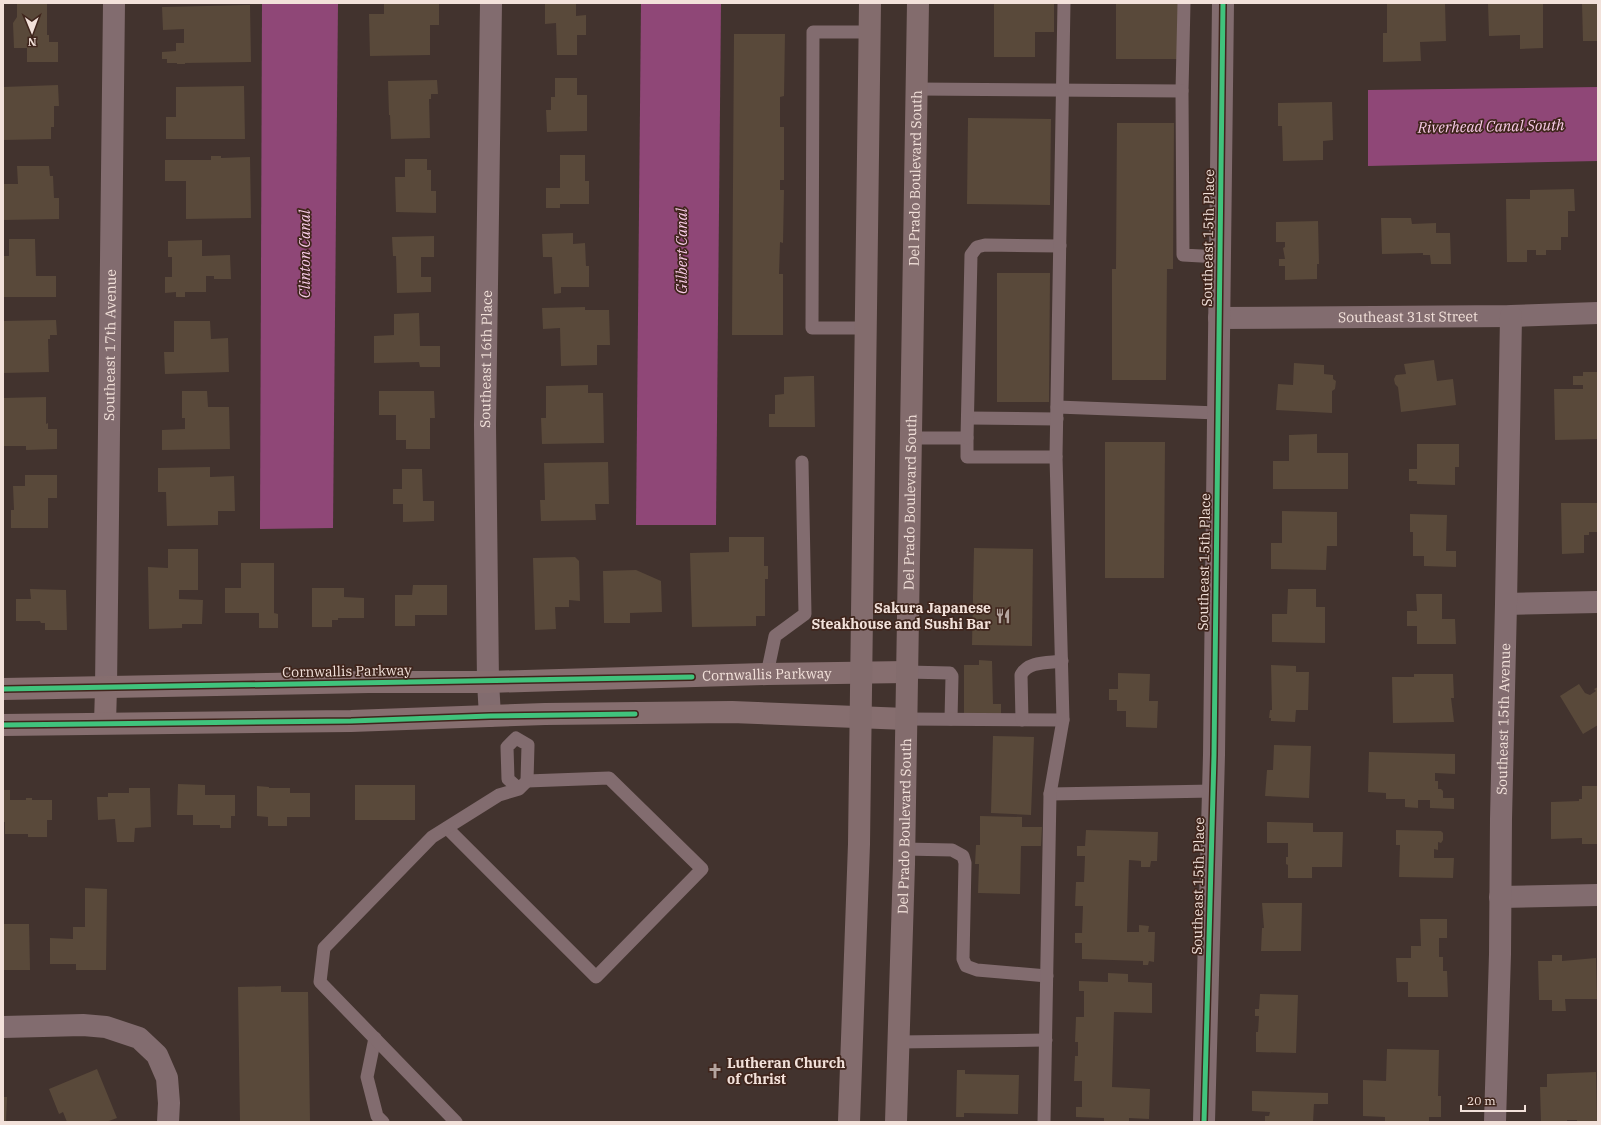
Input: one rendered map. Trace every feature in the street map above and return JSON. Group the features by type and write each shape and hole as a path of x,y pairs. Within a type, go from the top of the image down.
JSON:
{"main road":[{"path":"849,1122 859,844 870,3"},
{"name":"Del Prado Boulevard South","path":"896,1122 904,849 918,88 918,3"}],"street":[{"name":"Southeast 17th Avenue","path":"106,688 114,3"},
{"name":"Southeast 16th Place","path":"490,716 488,682 485,425 491,3"},
{"name":"Southeast 15th Place","path":"1204,1122 1213,791 1223,3"},
{"name":"Southeast 31st Street","path":"1219,318 1511,316 1598,313"},
{"name":"Southeast 15th Avenue","path":"1495,1122 1511,316"},
{"path":"1506,604 1598,602"},
{"name":"Cornwallis Parkway","path":"3,690 354,683 488,682 768,674 907,672"},
{"path":"105,723 106,688"},
{"path":"3,725 351,721 516,715 732,712 906,719"},
{"path":"1500,897 1598,895"},
{"path":"3,1027 83,1025 106,1026 139,1038 157,1055 167,1078 169,1102 168,1122"}],"lane":[{"path":"1044,1122 1050,794 1063,720 1056,457 1064,3"},
{"path":"1184,3 1182,91 1182,255 1219,257"},
{"path":"866,328 812,328 813,32 870,32"},
{"path":"918,88 1062,91 1182,91"},
{"path":"1056,457 967,458 967,438 971,255 977,247 985,245 1060,246"},
{"path":"968,418 1057,413 1218,413"},
{"path":"911,438 967,438"},
{"path":"768,674 775,636 805,614 802,462"},
{"path":"1022,720 1021,674 1023,670 1031,665 1062,661"},
{"path":"907,672 950,673 952,676 951,719"},
{"path":"516,715 516,738 507,747 508,779 523,785"},
{"path":"906,719 1063,720"},
{"path":"516,738 528,745 523,785"},
{"path":"446,828 596,977 702,869 609,778 523,785 499,795 446,828 432,837 324,948 320,982 456,1122"},
{"path":"1050,794 1213,791"},
{"path":"904,849 952,850 962,856 964,862 963,959 966,966 978,970 1047,976"},
{"path":"375,1038 367,1076 377,1116 383,1122"},
{"path":"898,1042 1046,1040"}],"water":[{"name":"Clinton Canal","path":"262,3 338,3 333,528 260,529"},
{"name":"Gilbert Canal","path":"641,3 721,3 716,525 636,525"},
{"name":"Riverhead Canal South","path":"1598,87 1598,161 1368,166 1368,90"}],"building":[{"path":"17,3 47,3 47,35 49,35 49,42 58,42 58,62 27,62 27,48 14,48 13,23 17,17"},
{"path":"384,3 439,3 439,25 430,25 430,55 370,56 369,14 384,14"},
{"path":"545,3 576,3 576,16 586,15 586,35 577,35 577,55 557,55 556,23 545,24"},
{"path":"994,3 1054,3 1054,32 1035,32 1035,57 994,57"},
{"path":"1116,3 1178,3 1178,59 1116,59"},
{"path":"1387,3 1445,3 1446,41 1420,42 1421,61 1383,62 1383,33 1387,33"},
{"path":"1488,3 1543,3 1543,48 1520,49 1520,35 1489,36"},
{"path":"1582,3 1598,3 1598,41 1583,41"},
{"path":"250,5 251,62 177,64 167,63 167,59 162,59 162,52 176,51 176,43 184,43 184,29 163,30 162,7"},
{"path":"734,34 785,34 784,96 780,97 780,127 784,127 784,180 780,180 780,190 784,190 783,243 780,242 779,274 783,274 783,335 732,335"},
{"path":"555,78 577,78 577,95 587,95 587,131 547,132 546,110 551,110 551,97 555,97"},
{"path":"437,80 438,94 431,94 431,99 429,99 430,138 391,139 388,81"},
{"path":"58,85 59,106 54,106 54,127 51,127 51,139 3,140 3,87"},
{"path":"244,86 245,139 166,139 166,117 176,117 176,87"},
{"path":"1332,102 1333,140 1323,141 1323,160 1283,161 1282,126 1278,126 1278,103"},
{"path":"968,118 1051,119 1050,205 967,204"},
{"path":"1117,123 1174,123 1173,269 1167,269 1166,380 1112,380 1112,269 1116,269"},
{"path":"560,155 585,155 585,181 589,181 589,204 560,204 560,208 546,208 546,188 560,188"},
{"path":"211,156 221,156 221,158 250,157 251,218 186,219 186,181 165,181 165,160 211,160"},
{"path":"405,159 427,159 427,170 431,170 431,191 436,191 436,213 396,212 395,177 405,177"},
{"path":"17,166 49,166 50,176 53,176 54,198 59,198 59,219 3,220 3,184 18,184"},
{"path":"1574,189 1575,211 1568,211 1568,237 1561,237 1561,250 1546,250 1546,255 1536,255 1536,250 1527,250 1527,262 1507,262 1506,199 1530,199 1530,190"},
{"path":"1381,218 1411,218 1412,224 1436,223 1436,233 1450,233 1451,264 1431,264 1430,255 1423,255 1423,253 1382,254"},
{"path":"1318,221 1319,264 1317,264 1317,279 1285,280 1285,266 1279,266 1279,259 1285,259 1283,248 1285,247 1285,242 1276,242 1276,222"},
{"path":"573,233 573,244 585,243 586,266 589,266 589,287 561,287 561,293 554,294 552,257 543,257 542,234"},
{"path":"434,236 434,257 421,257 421,277 431,277 431,292 397,293 396,256 393,256 392,237"},
{"path":"9,239 35,239 36,276 56,276 56,297 3,297 3,256 9,256"},
{"path":"202,240 202,256 230,255 231,279 214,279 214,276 206,276 206,292 185,292 185,297 176,297 176,292 165,293 165,277 172,277 172,257 168,257 168,241"},
{"path":"997,273 1050,273 1049,402 997,402"},
{"path":"585,307 585,310 609,310 610,345 597,345 597,365 561,366 560,328 543,329 542,308"},
{"path":"419,313 420,346 440,346 440,367 420,367 419,362 374,363 374,336 394,335 394,314"},
{"path":"56,320 57,335 50,335 50,339 48,339 49,372 3,373 3,321"},
{"path":"174,321 210,321 211,339 228,338 229,372 165,374 164,352 174,352"},
{"path":"1434,360 1437,381 1453,379 1456,405 1401,412 1398,387 1395,384 1394,379 1396,375 1406,374 1404,364"},
{"path":"1294,363 1324,365 1324,374 1333,375 1333,379 1336,381 1335,389 1332,391 1332,413 1276,410 1278,384 1293,385"},
{"path":"1583,372 1598,372 1598,439 1555,440 1554,389 1583,389 1583,385 1573,385 1573,376 1583,376"},
{"path":"814,376 815,427 769,427 769,414 775,414 775,395 784,394 784,377"},
{"path":"588,385 588,393 603,393 604,443 542,444 541,418 546,418 546,386"},
{"path":"182,391 207,391 208,407 229,407 230,449 162,450 162,430 185,429 185,418 182,418"},
{"path":"379,391 434,391 435,418 430,418 430,449 406,449 406,440 396,440 396,415 379,415"},
{"path":"46,397 46,424 48,423 48,429 57,429 57,449 26,450 26,446 3,446 3,398"},
{"path":"1317,434 1317,453 1348,453 1348,489 1273,489 1273,461 1289,461 1289,435"},
{"path":"1105,442 1165,442 1164,578 1105,578"},
{"path":"1417,444 1459,444 1459,467 1455,467 1455,485 1417,484 1417,481 1409,481 1409,469 1417,469"},
{"path":"608,462 609,504 595,504 596,520 541,521 540,500 545,500 544,463"},
{"path":"210,467 210,477 234,476 235,511 218,511 218,525 167,526 166,492 158,492 158,468"},
{"path":"402,469 422,469 423,501 434,501 434,521 403,522 403,504 393,504 393,489 402,489"},
{"path":"25,475 57,475 57,498 48,498 48,528 11,528 11,510 14,510 13,486 25,486"},
{"path":"1561,503 1598,503 1598,532 1589,532 1589,535 1584,535 1584,553 1562,554"},
{"path":"1282,511 1337,512 1337,546 1327,546 1326,570 1271,569 1271,543 1282,543"},
{"path":"1410,514 1447,515 1446,551 1456,551 1456,567 1424,566 1424,556 1413,556 1413,532 1410,532"},
{"path":"729,537 764,537 764,566 768,566 768,579 765,579 765,616 756,616 756,626 692,627 690,553 729,552"},
{"path":"974,548 1033,549 1032,646 972,645"},
{"path":"168,549 198,549 198,590 179,590 179,599 203,600 202,624 182,624 182,628 149,629 148,567 168,568"},
{"path":"575,557 579,561 580,601 569,600 569,607 555,607 556,629 535,630 533,558"},
{"path":"241,563 274,563 274,613 278,614 278,628 259,628 259,613 225,613 225,588 241,588"},
{"path":"636,570 661,581 662,612 630,613 630,623 604,623 603,571"},
{"path":"413,585 447,585 447,615 415,615 415,626 395,626 395,595 412,595"},
{"path":"312,588 344,588 344,597 364,598 364,618 338,618 338,620 332,620 332,627 312,627"},
{"path":"30,589 66,590 67,630 45,630 45,623 41,623 40,621 16,621 16,599 31,599"},
{"path":"1288,589 1316,589 1316,607 1325,607 1325,643 1272,642 1272,614 1287,614"},
{"path":"1416,594 1442,594 1442,619 1455,619 1456,644 1417,644 1417,626 1407,626 1407,611 1417,611"},
{"path":"979,660 992,661 993,704 1001,704 1001,717 964,716 964,665 979,665"},
{"path":"1271,665 1296,666 1296,672 1309,672 1308,710 1296,710 1295,722 1271,721 1271,718 1269,718 1270,710 1272,710"},
{"path":"1118,673 1150,674 1149,701 1158,701 1157,728 1126,727 1126,711 1117,711 1117,700 1109,700 1109,689 1118,689"},
{"path":"1414,674 1453,674 1454,698 1451,698 1454,722 1393,723 1392,677 1414,677"},
{"path":"1579,684 1585,693 1590,695 1596,691 1594,689 1598,687 1598,725 1583,734 1560,696"},
{"path":"993,736 1034,737 1031,815 991,813"},
{"path":"1274,745 1311,746 1309,798 1265,796 1267,770 1273,770"},
{"path":"1369,752 1455,754 1455,774 1435,773 1435,781 1438,781 1438,789 1443,791 1443,798 1454,798 1454,809 1430,808 1430,800 1418,800 1418,808 1405,807 1405,799 1386,799 1386,793 1368,792"},
{"path":"178,784 205,785 205,795 235,795 235,816 231,816 231,828 220,828 220,825 193,825 193,815 177,815"},
{"path":"355,785 415,785 415,820 355,820"},
{"path":"257,786 269,788 290,788 290,793 310,793 310,817 287,817 287,826 268,826 268,817 257,816"},
{"path":"1582,786 1598,786 1598,844 1582,844 1582,838 1551,839 1551,802 1579,801 1579,799 1582,799"},
{"path":"129,788 150,788 151,827 135,828 134,842 117,842 115,819 98,820 97,797 108,797 108,793 129,793"},
{"path":"3,790 10,790 10,800 26,800 26,798 32,798 32,800 52,800 52,820 47,820 47,837 28,837 28,834 5,834 5,822 3,822"},
{"path":"980,816 1022,817 1022,827 1042,827 1041,846 1021,846 1020,894 978,893 979,864 975,864 976,845 980,845"},
{"path":"1267,822 1313,823 1313,832 1343,832 1342,867 1312,867 1312,878 1288,878 1288,865 1286,864 1286,857 1288,857 1288,843 1267,843"},
{"path":"1086,830 1158,832 1157,861 1151,861 1150,867 1141,867 1141,861 1129,860 1127,932 1139,932 1139,925 1149,926 1148,932 1155,932 1154,962 1149,961 1148,965 1143,965 1143,961 1082,959 1082,943 1075,943 1075,933 1082,933 1083,906 1075,906 1076,882 1084,882 1085,856 1077,856 1077,846 1085,846"},
{"path":"1396,830 1441,831 1443,833 1443,840 1441,843 1438,842 1438,850 1434,849 1434,858 1454,858 1453,878 1399,877 1400,845 1396,845"},
{"path":"85,888 107,889 106,970 76,970 76,964 50,964 50,938 73,939 73,927 85,927"},
{"path":"1262,903 1302,903 1301,951 1261,951 1262,928 1264,928"},
{"path":"1420,919 1447,919 1447,938 1439,938 1439,957 1443,957 1443,971 1447,971 1448,997 1408,997 1408,982 1397,982 1396,958 1411,958 1411,946 1421,946"},
{"path":"3,924 29,924 30,970 3,970"},
{"path":"1552,955 1562,955 1562,961 1596,958 1597,999 1565,999 1566,1011 1552,1011 1552,1000 1539,1000 1538,961 1552,961"},
{"path":"1108,973 1128,974 1128,982 1152,983 1152,1013 1114,1012 1112,1087 1150,1089 1149,1119 1129,1118 1129,1122 1104,1122 1104,1118 1076,1117 1076,1107 1082,1107 1082,1081 1074,1081 1075,1056 1078,1056 1078,1042 1075,1042 1076,1017 1084,1017 1084,991 1079,991 1079,981 1108,982"},
{"path":"281,986 281,992 308,992 310,1122 240,1122 238,987"},
{"path":"1260,994 1298,995 1296,1053 1256,1052 1256,1032 1258,1032 1259,1016 1255,1016 1255,1009 1259,1009"},
{"path":"1387,1049 1439,1050 1438,1096 1441,1096 1441,1117 1429,1117 1429,1122 1385,1122 1385,1117 1363,1116 1363,1080 1386,1081"},
{"path":"97,1069 117,1118 106,1122 67,1122 63,1112 59,1114 49,1089"},
{"path":"957,1070 965,1070 965,1074 1019,1075 1018,1114 964,1113 964,1117 956,1117"},
{"path":"1596,1072 1597,1122 1577,1122 1577,1120 1567,1120 1567,1122 1541,1122 1540,1087 1547,1087 1547,1074"},
{"path":"1252,1091 1328,1093 1328,1104 1314,1104 1313,1122 1265,1122 1265,1116 1269,1116 1270,1112 1252,1111"},
{"path":"3,1097 7,1097 6,1122 3,1122"}],"cycle path":[{"path":"1204,1122 1214,755 1223,3"},
{"path":"3,689 692,677"},
{"path":"3,725 351,721 490,716 635,714"}],"place":[{"name":"Sakura Japanese Steakhouse and Sushi Bar","path":"1003,616"},
{"name":"Lutheran Church of Christ","path":"715,1071"}]}
